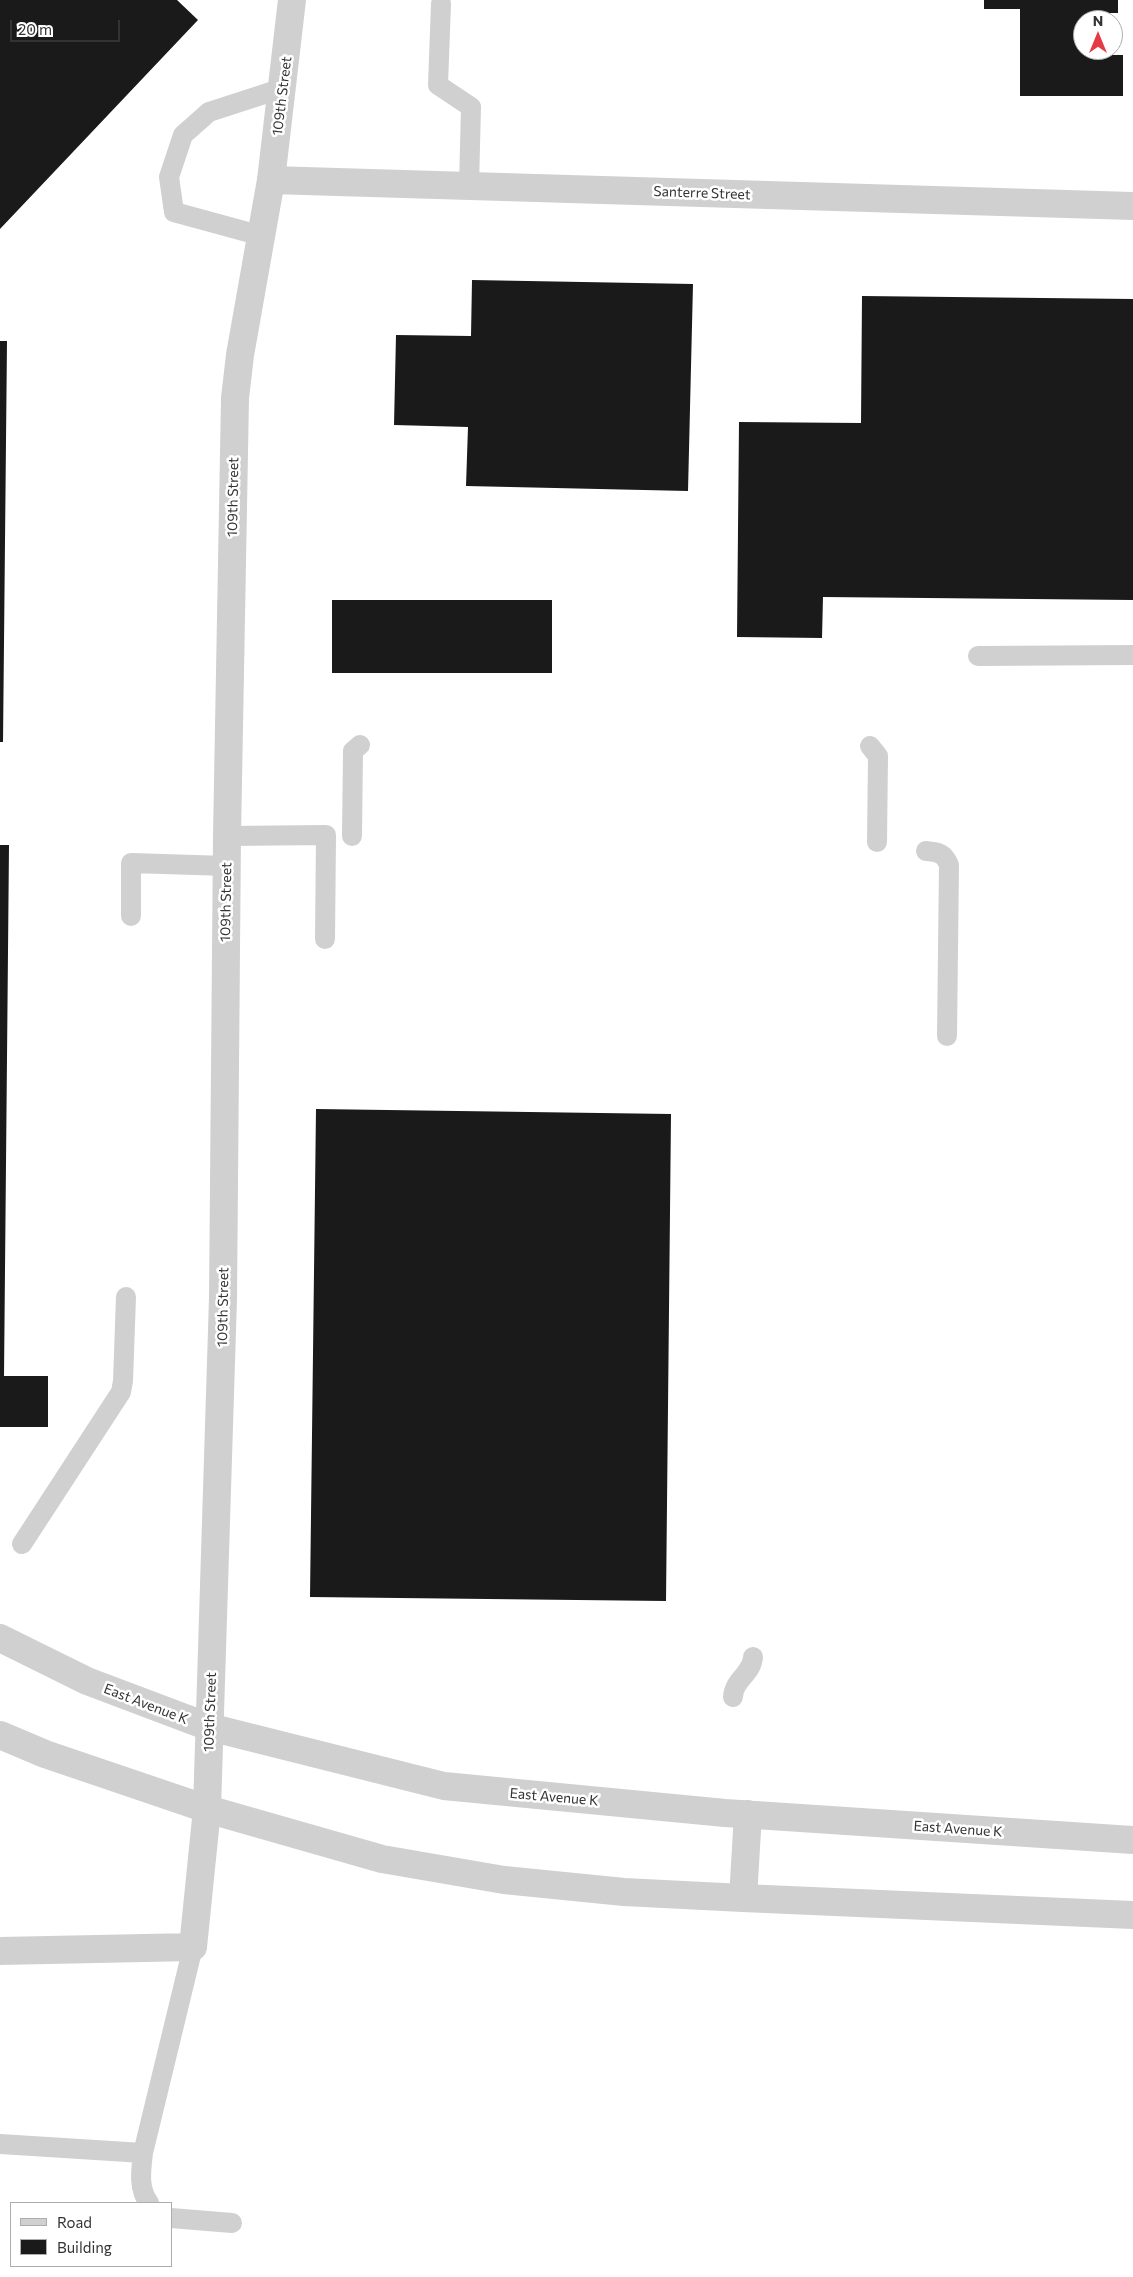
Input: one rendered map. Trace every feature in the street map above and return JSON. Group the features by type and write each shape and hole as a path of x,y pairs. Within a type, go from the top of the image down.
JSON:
{"street":[{"name":"109th Street","path":"193,1947 207,1809 223,1298 227,836 235,398 240,355 271,180 292,0"},
{"name":"Santerre Street","path":"271,180 1133,206"},
{"name":"East Avenue K","path":"0,1638 87,1681 209,1727 444,1786 748,1814 1133,1840"},
{"path":"0,1735 45,1754 207,1809 382,1859 504,1880 624,1892 1133,1915"},
{"path":"743,1898 748,1814"},
{"path":"0,1950 193,1947"}],"lane":[{"path":"441,4 438,85 471,107 469,186"},
{"path":"262,236 174,212 169,177 183,135 209,112 283,88"},
{"path":"978,656 1133,655"},
{"path":"352,836 353,751 360,745"},
{"path":"870,746 878,756 877,842"},
{"path":"227,836 326,835 325,939"},
{"path":"926,851 938,852 943,855 949,865 947,1036"},
{"path":"131,916 131,863 227,866"},
{"path":"22,1544 121,1392 124,1381 126,1297"},
{"path":"733,1697 737,1682 750,1669 753,1657"},
{"path":"148,2202 140,2177 143,2153 193,1947"},
{"path":"0,2144 143,2153"},
{"path":"172,2218 232,2223"}],"building":[{"path":"0,0 177,0 198,20 0,229"},
{"path":"984,0 1118,0 1118,10 1073,10 1073,60 1123,60 1123,96 1020,96 1020,9 984,9"},
{"path":"472,280 693,284 688,491 466,486 468,427 394,425 396,335 471,336"},
{"path":"862,296 1133,299 1133,600 823,597 822,638 737,637 739,422 861,423"},
{"path":"0,341 7,341 3,742 0,742"},
{"path":"332,600 552,600 552,673 332,673"},
{"path":"0,845 9,845 4,1376 48,1376 48,1427 0,1427"},
{"path":"316,1109 671,1114 666,1601 310,1597"}]}
